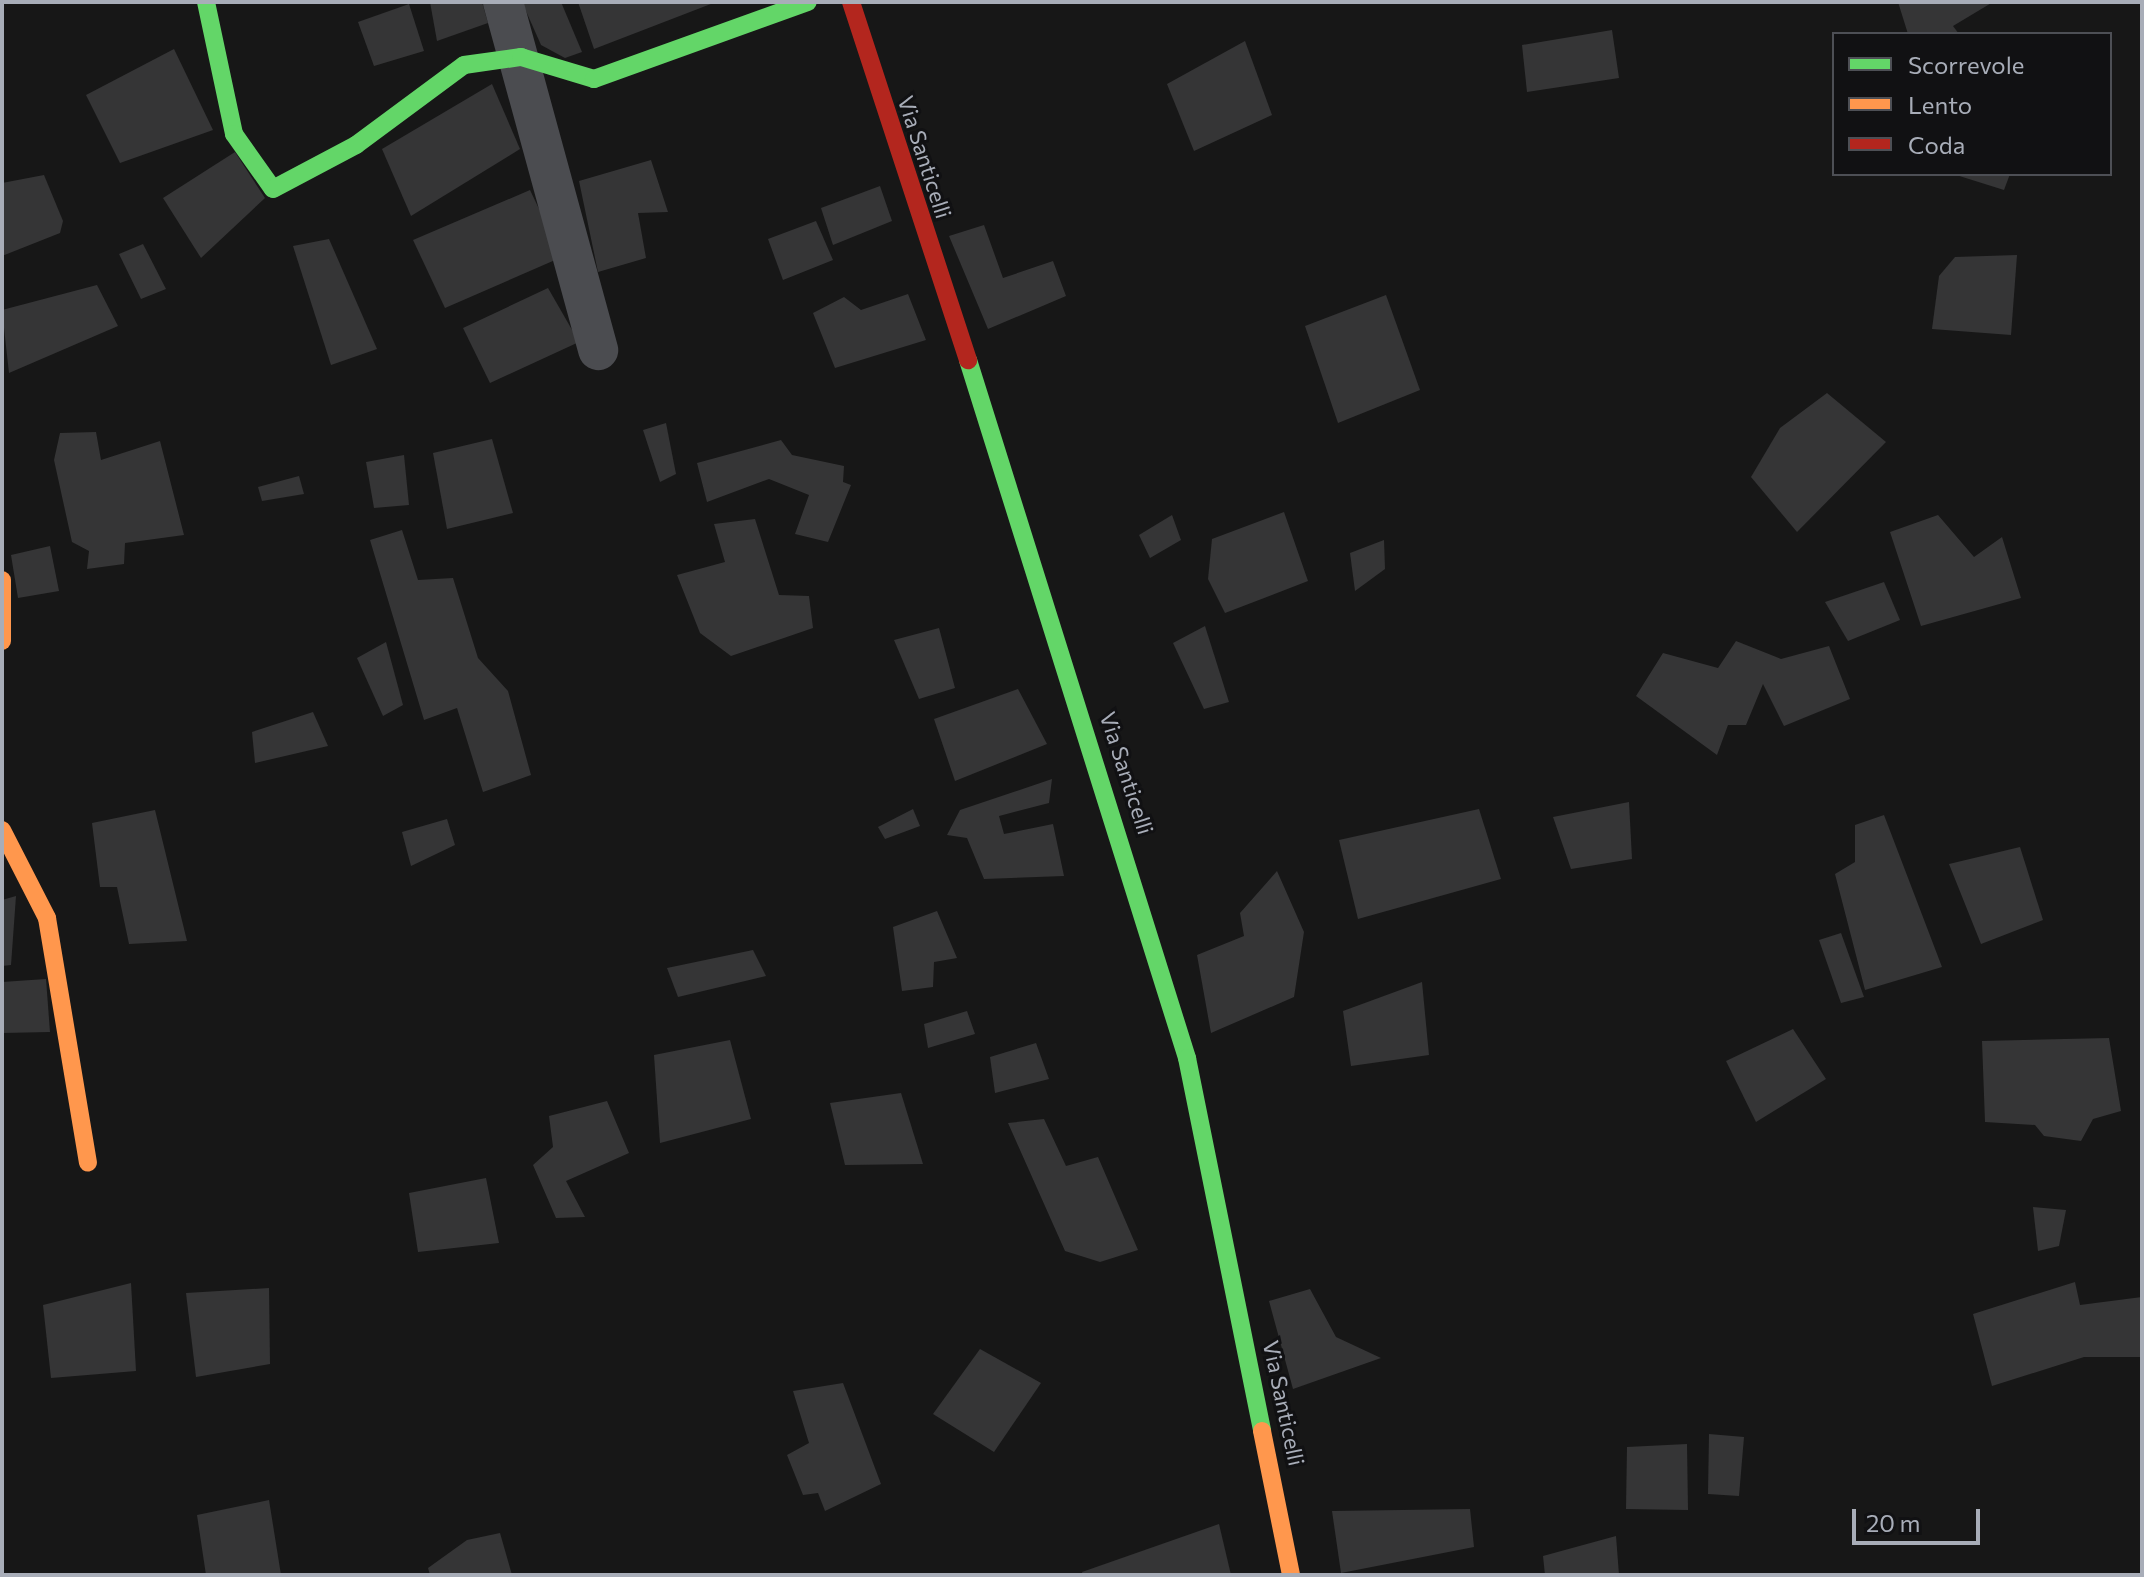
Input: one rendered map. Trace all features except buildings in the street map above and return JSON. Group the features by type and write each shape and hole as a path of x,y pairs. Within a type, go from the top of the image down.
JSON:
{"street":[{"path":"206,2 234,134 273,189 356,145 464,65 521,57 594,79 808,2"},
{"path":"503,2 521,57 598,350"},
{"name":"Via Santicelli","path":"851,2 1106,781 1187,1058 1291,1575"},
{"path":"2,580 2,641"},
{"path":"2,830 47,918 88,1163"}],"traffic: fast":[{"path":"206,2 234,134 273,189 356,145 464,65 521,57 594,79 808,2"},
{"path":"968,360 1187,1058 1262,1431"}],"traffic: slow":[{"path":"2,580 2,641"},
{"path":"2,830 47,918 88,1163"},
{"path":"1262,1431 1291,1575"}],"traffic: jam":[{"path":"851,2 968,360"}]}
